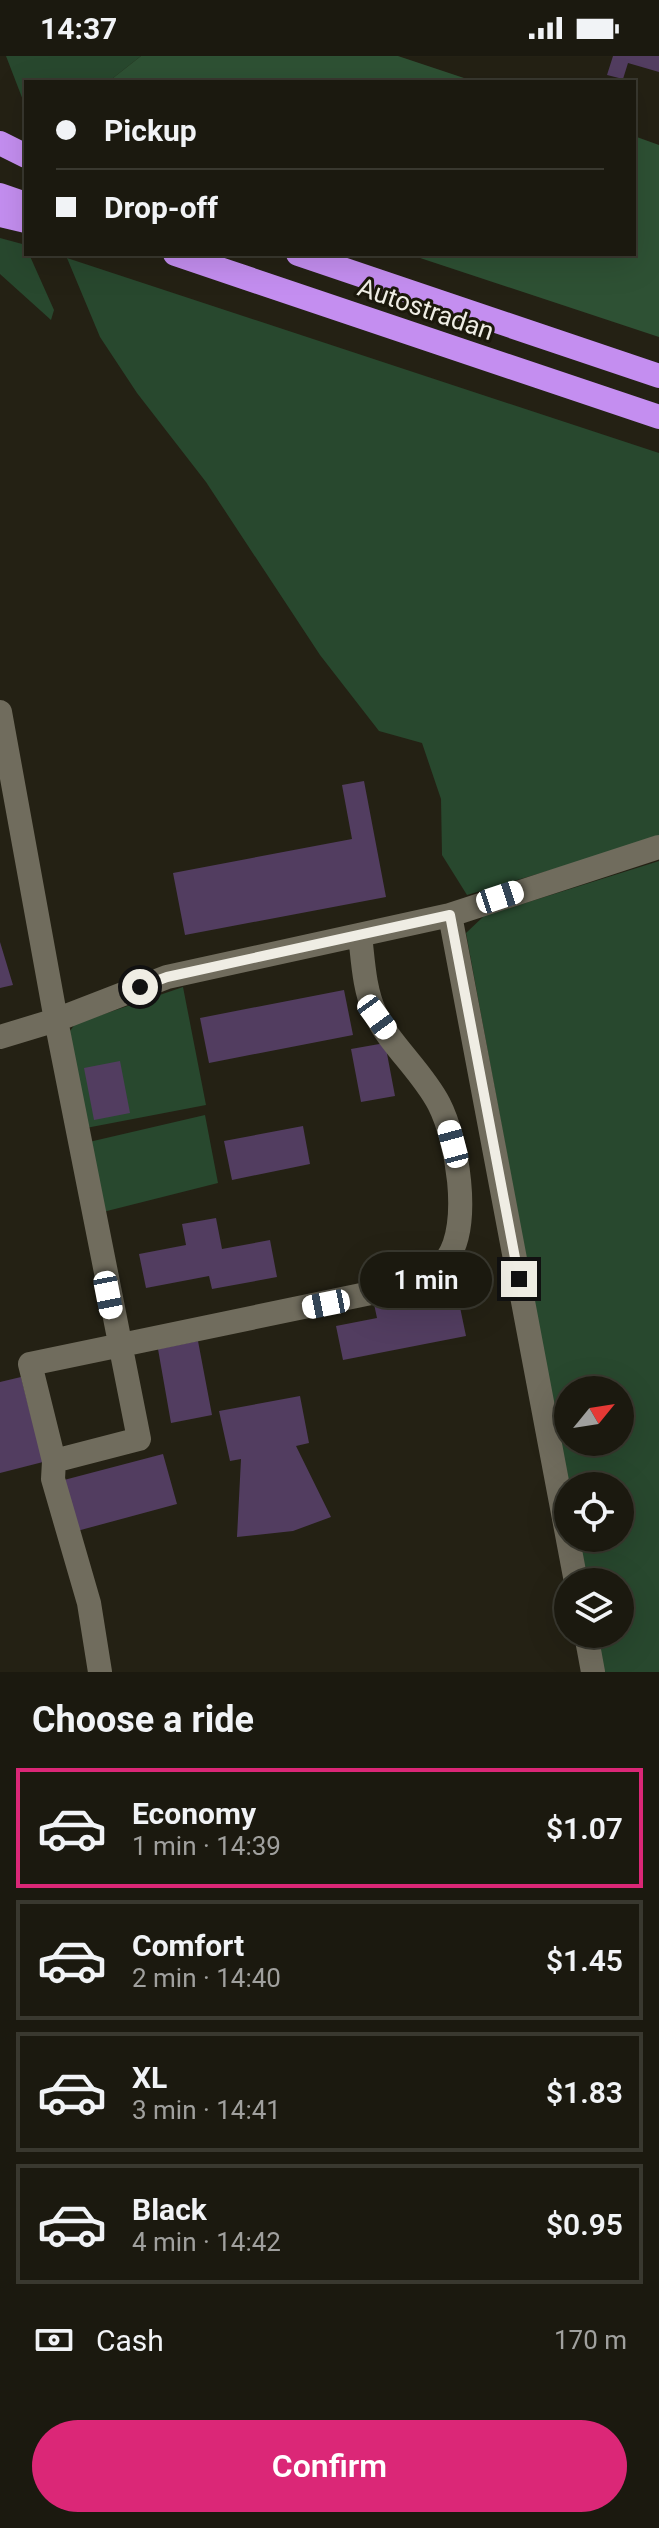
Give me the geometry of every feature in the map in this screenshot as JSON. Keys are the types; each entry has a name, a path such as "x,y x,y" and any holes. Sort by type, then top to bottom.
{"highway":[{"path":"0,143 24,155"},
{"path":"0,153 24,161"},
{"path":"0,195 24,203"},
{"path":"0,215 24,221"},
{"name":"Autostradan","path":"181,256 659,417"},
{"name":"Autostradan","path":"304,256 659,376"}],"lane":[{"path":"0,718 139,1439 54,1461"},
{"path":"0,1037 56,1020 167,977 450,915 659,847"},
{"path":"450,915 573,1568"},
{"path":"100,1672 89,1603 53,1479 54,1461 30,1364 395,1288 428,1277 448,1258 458,1232 459,1207 447,1124 426,1082 377,1017 370,1002 360,935"},
{"path":"589,1648 593,1672"}],"green space":[{"path":"6,56 141,56 111,80 24,80 24,103"},
{"path":"141,56 398,56 470,80 111,80"},
{"path":"636,137 659,145 659,337 414,256 636,256"},
{"path":"0,238 24,244 24,256 30,256 54,310 51,320 0,274"},
{"path":"67,258 659,453 659,838 467,895 442,855 441,799 422,743 379,731 320,655 206,482 137,393 100,337"},
{"path":"659,861 659,1672 603,1672 599,1648 634,1648 634,1568 583,1568 581,1552 634,1552 634,1472 565,1472 562,1456 634,1456 634,1376 554,1376 554,1410 466,933 484,916"},
{"path":"183,987 206,1105 86,1128 70,1031 75,1024"},
{"path":"205,1115 218,1183 103,1212 89,1142"}],"building":[{"path":"613,56 659,56 659,72 628,63 623,79 607,75"},
{"path":"364,781 386,897 185,935 173,873 352,839 342,785"},
{"path":"0,942 13,985 0,988"},
{"path":"344,990 353,1035 209,1063 200,1018"},
{"path":"385,1043 395,1096 361,1102 351,1049"},
{"path":"120,1061 130,1113 94,1120 84,1068"},
{"path":"303,1126 310,1164 232,1180 224,1141"},
{"path":"216,1218 222,1249 270,1240 277,1277 212,1289 209,1276 146,1288 139,1254 186,1245 182,1224"},
{"path":"456,1288 466,1336 343,1360 336,1326 377,1318 374,1304"},
{"path":"198,1341 212,1415 171,1423 158,1349"},
{"path":"21,1377 43,1462 0,1473 0,1382"},
{"path":"300,1396 309,1443 296,1446 331,1517 293,1531 237,1537 241,1459 230,1461 219,1411"},
{"path":"163,1454 177,1504 77,1531 64,1480"}],"route":[{"path":"140,987 167,977 450,915 519,1279"}]}
